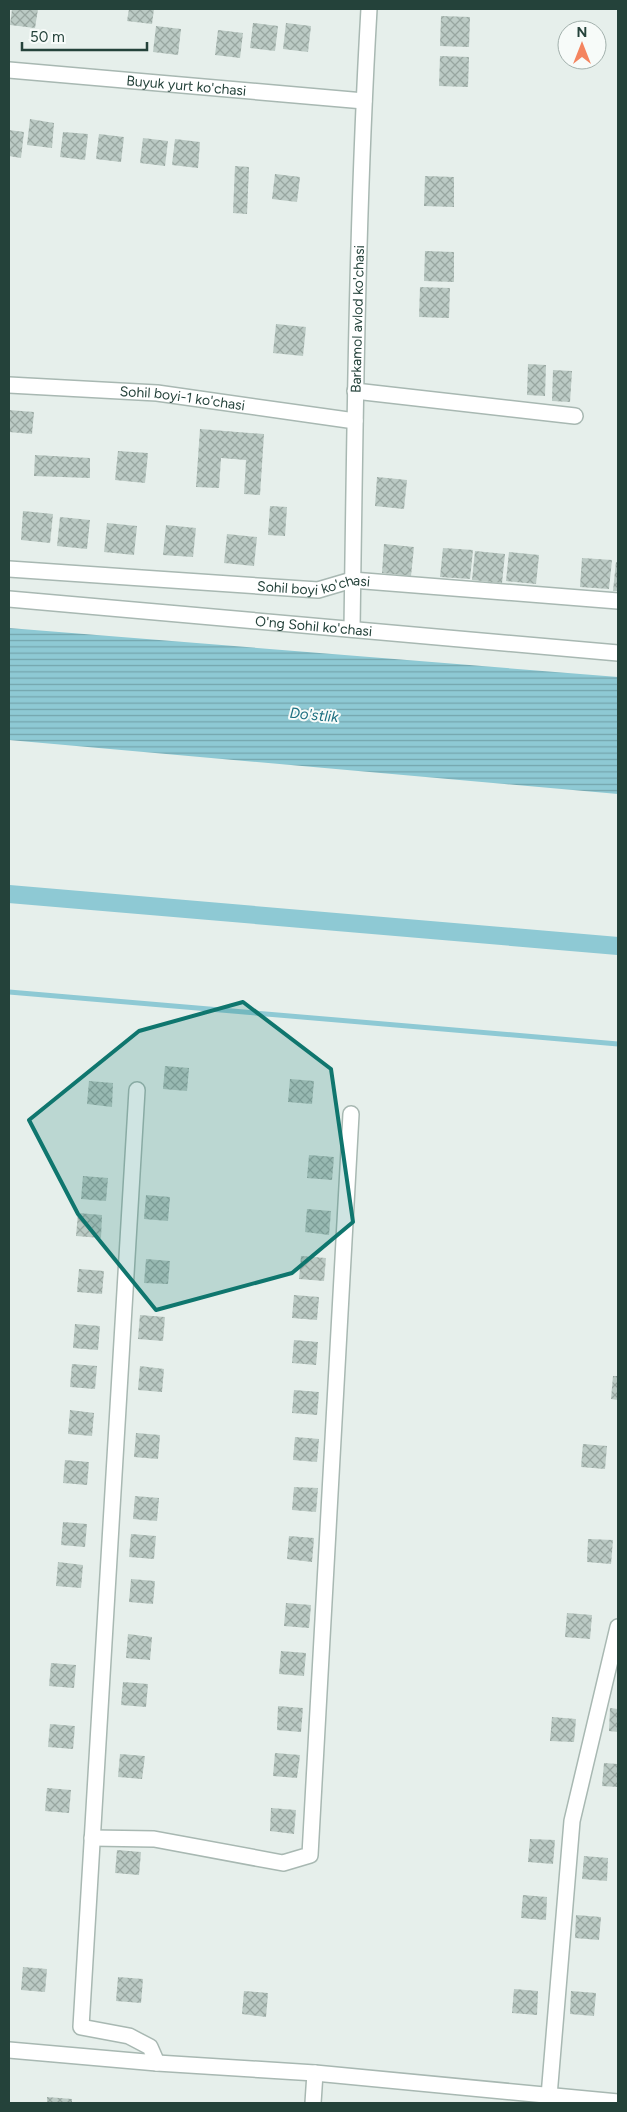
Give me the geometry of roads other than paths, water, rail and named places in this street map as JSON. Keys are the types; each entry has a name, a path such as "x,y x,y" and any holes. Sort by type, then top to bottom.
{"street":[{"name":"Barkamol avlod ko'chasi","path":"352,629 355,391 364,102 369,9"},
{"name":"Buyuk yurt ko'chasi","path":"9,70 364,102"},
{"name":"Sohil boyi-1 ko'chasi","path":"9,385 157,393 355,420"},
{"path":"355,391 575,416"},
{"name":"Sohil boyi ko'chasi","path":"9,569 318,590 352,580 618,601"},
{"name":"O'ng Sohil ko'chasi","path":"9,599 618,653"},
{"path":"137,1090 81,2027 129,2036 150,2046 157,2063"},
{"path":"92,1838 154,1838 283,1864 310,1856 351,1114"},
{"path":"549,2096 572,1820 616,1647 618,1627"},
{"path":"9,2050 157,2063 315,2073 618,2102"},
{"path":"313,2103 315,2073"}],"water":[{"name":"Do'stlik","path":"9,628 618,677 618,794 9,740"}],"waterway":[{"path":"9,894 618,946"},
{"path":"9,992 618,1044"}]}
